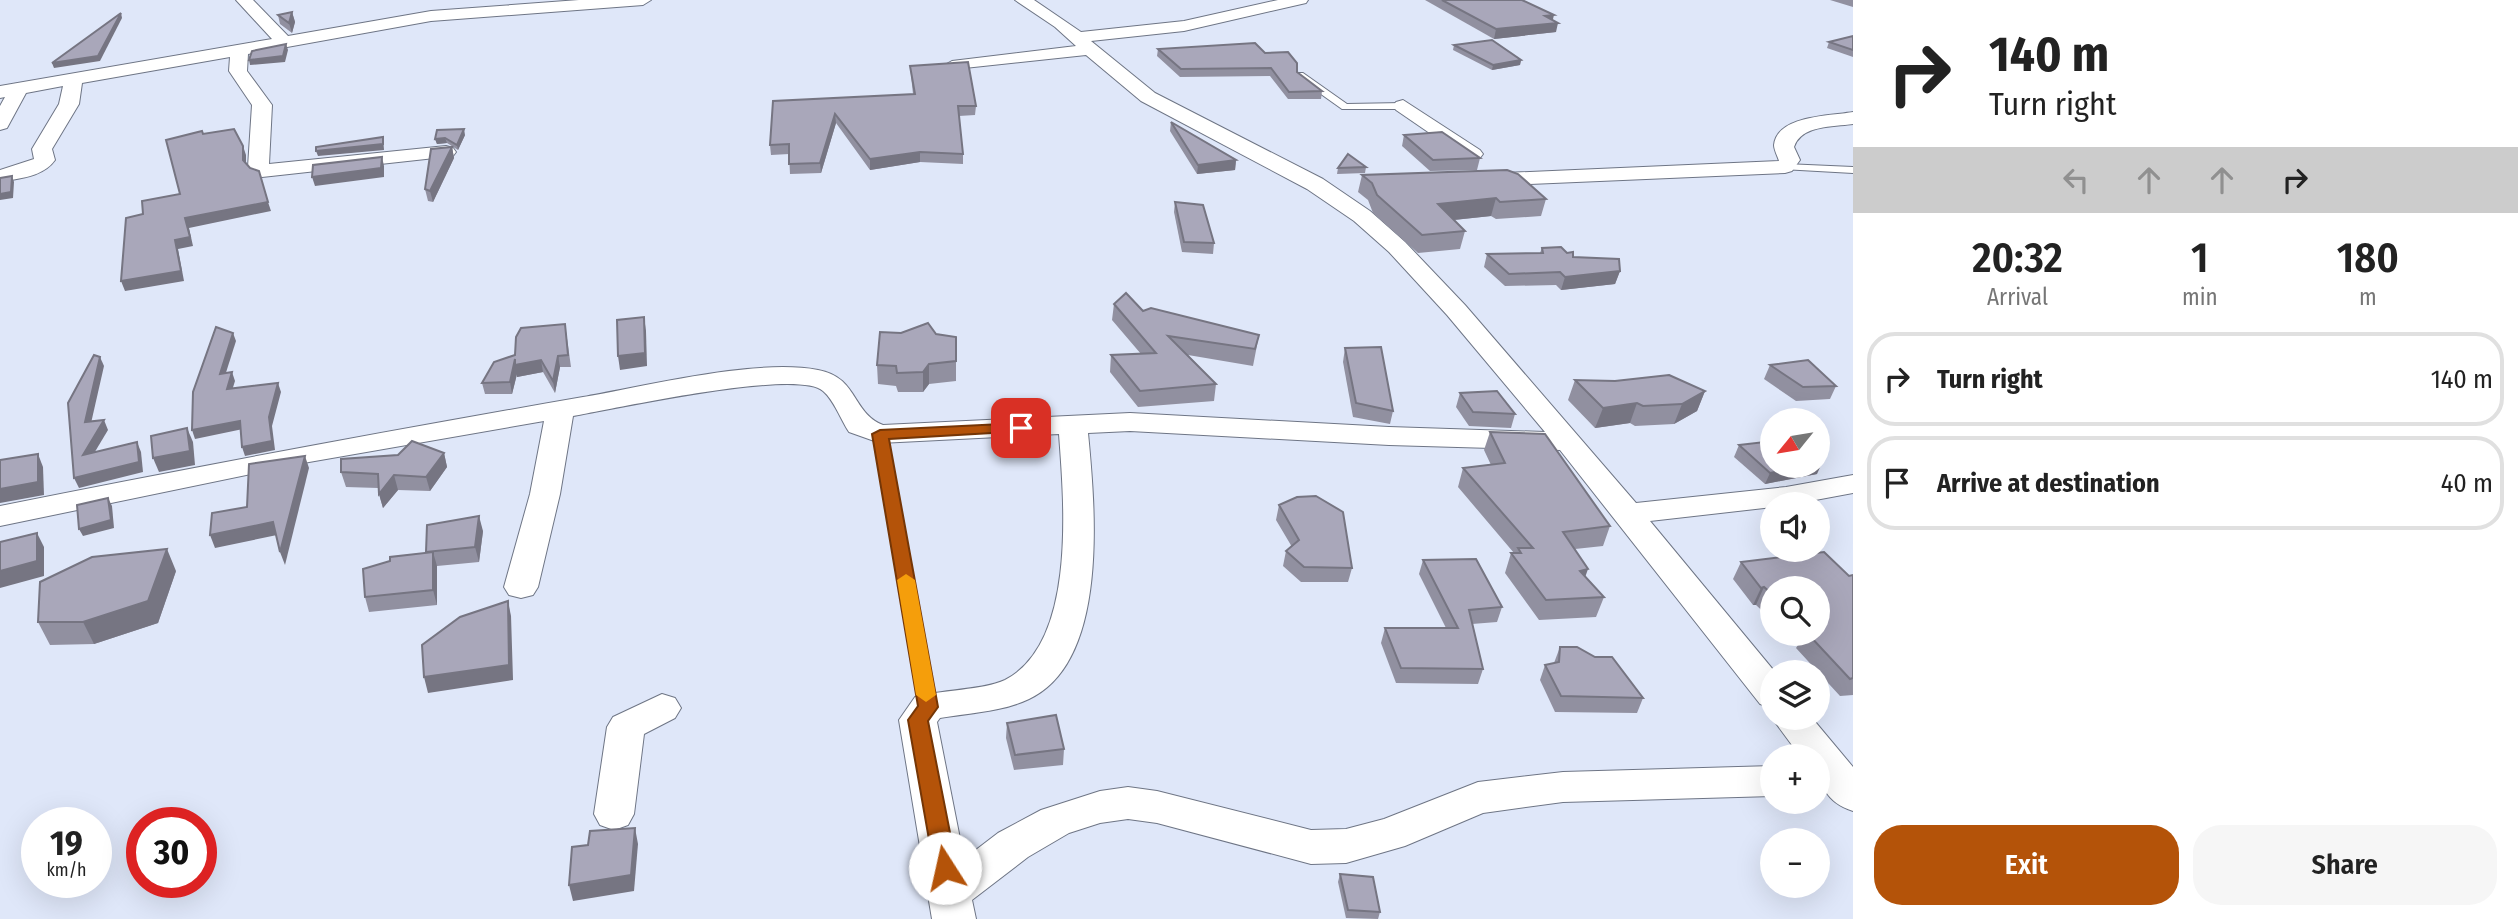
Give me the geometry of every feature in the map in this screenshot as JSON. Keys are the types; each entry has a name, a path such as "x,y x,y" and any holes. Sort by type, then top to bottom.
{"street":[{"path":"244,0 284,42"},
{"path":"0,124 9,90 431,16 643,0"},
{"path":"1023,0 1085,43 1121,77 1148,97 1315,184 1362,216 1396,247 1456,310 1569,441 1760,679"},
{"path":"952,66 1184,26 1300,0"},
{"path":"239,50 238,71 262,105 258,167 261,171 446,152"},
{"path":"0,176 38,167 45,160 42,149 69,104 74,78"},
{"path":"1403,106 1510,180"},
{"path":"1463,180 1785,167 1790,160 1784,147 1788,135 1800,127 1853,118"},
{"path":"1315,184 1357,183"},
{"path":"0,516 309,453 719,382 795,374 820,378 835,386 859,426 880,434 1130,422 1388,436 1569,441"},
{"path":"520,587 545,494 560,409"},
{"path":"952,906 918,720 928,707 1016,690 1037,677 1051,663 1063,633 1077,567 1080,503 1073,424"},
{"path":"1628,514 1786,496 1853,484"},
{"path":"614,814 626,727 662,708"},
{"path":"1799,730 1837,784"},
{"path":"952,906 1013,845 1055,821 1100,807 1128,803 1157,807 1311,847 1346,846 1391,834 1478,797 1563,787 1760,781"}],"lane":[{"path":"1300,75 1345,107 1403,106"},
{"path":"1785,167 1853,170"},
{"path":"880,434 928,707"}],"building":[{"path":"1442,0 1522,0 1554,15 1545,16 1558,23 1496,29"},
{"path":"292,12 289,23 278,15"},
{"path":"121,13 98,56 52,63"},
{"path":"1853,36 1853,50 1829,42"},
{"path":"1492,40 1521,60 1493,65 1454,45"},
{"path":"1255,43 1265,53 1288,52 1297,63 1297,72 1322,91 1289,92 1271,68 1181,69 1158,49"},
{"path":"286,44 283,56 249,60 252,51"},
{"path":"968,62 976,106 958,106 963,154 920,152 870,159 835,114 820,163 789,164 789,144 770,145 773,101 915,94 910,66"},
{"path":"1171,122 1236,160 1198,165"},
{"path":"234,129 243,146 243,160 250,168 259,171 268,202 185,218 190,237 175,240 181,271 121,281 126,218 143,214 142,201 180,194 166,140 202,131 203,134"},
{"path":"464,129 457,145 445,138 435,139 437,130"},
{"path":"1442,132 1480,158 1433,160 1404,135"},
{"path":"383,137 383,144 316,151 316,147"},
{"path":"452,147 430,191 425,189 431,149"},
{"path":"1348,154 1366,167 1338,168"},
{"path":"382,157 381,168 312,177 313,165"},
{"path":"1507,170 1518,174 1546,199 1500,202 1496,198 1438,204 1465,231 1422,235 1377,195 1372,183 1362,175"},
{"path":"12,176 11,192 0,194 0,178"},
{"path":"1175,202 1203,205 1214,243 1184,242"},
{"path":"1561,247 1567,253 1573,252 1573,257 1619,259 1620,271 1565,277 1560,272 1509,274 1487,254 1543,253 1542,248"},
{"path":"1126,293 1143,311 1151,308 1259,335 1255,349 1168,336 1216,384 1140,391 1111,355 1156,353 1114,304"},
{"path":"644,317 645,353 618,356 617,320"},
{"path":"928,323 936,334 956,337 956,361 929,364 923,372 897,373 896,366 877,365 880,332 901,333"},
{"path":"565,324 568,355 558,356 553,381 541,360 515,365 515,359 510,382 482,383 494,362 515,355 516,337 521,328"},
{"path":"216,327 233,333 220,374 232,372 227,389 278,383 269,417 272,441 242,447 240,421 192,430 193,392"},
{"path":"1381,347 1393,411 1356,403 1345,348"},
{"path":"94,355 100,357 85,422 104,420 83,455 137,442 139,462 74,478 68,403"},
{"path":"1808,360 1836,386 1803,387 1770,365"},
{"path":"1669,375 1705,391 1682,404 1643,406 1637,403 1603,408 1575,380 1615,381"},
{"path":"1497,391 1515,414 1473,412 1460,393"},
{"path":"187,428 190,451 153,458 151,436"},
{"path":"1490,432 1545,434 1610,526 1563,532 1588,569 1580,571 1604,597 1546,600 1511,553 1521,553 1518,548 1533,548 1463,468 1505,463"},
{"path":"412,441 444,453 426,477 394,475 379,494 378,474 341,472 341,459 398,455"},
{"path":"1760,443 1760,464 1739,445"},
{"path":"38,454 38,482 0,489 0,460"},
{"path":"305,456 280,552 273,522 210,535 212,513 247,507 249,464"},
{"path":"1316,496 1343,512 1352,568 1304,567 1286,551 1299,540 1279,505 1297,497"},
{"path":"108,498 111,520 79,529 77,505"},
{"path":"479,516 475,547 426,552 427,525"},
{"path":"37,533 37,561 0,571 0,542"},
{"path":"167,549 148,601 83,622 38,622 40,582 92,557"},
{"path":"433,552 433,590 365,597 363,569 390,561 390,557"},
{"path":"1830,558 1849,576 1853,575 1853,678 1850,679 1819,646 1830,646 1830,576 1760,576 1760,587 1741,562 1760,560 1760,562 1830,562"},
{"path":"1476,559 1502,607 1469,610 1483,669 1401,668 1385,628 1458,628 1423,560"},
{"path":"508,601 509,665 424,677 422,645 460,617"},
{"path":"1560,647 1577,647 1595,657 1612,657 1643,698 1561,696 1545,665 1559,662"},
{"path":"1056,715 1064,749 1015,755 1007,723"},
{"path":"635,828 631,875 569,885 572,847 588,845 590,831"},
{"path":"1340,874 1373,877 1380,912 1348,910"}],"slow traffic":[{"path":"906,580 926,695"}],"route":[{"path":"945,868 918,720 928,707 880,434 1021,428"}]}
